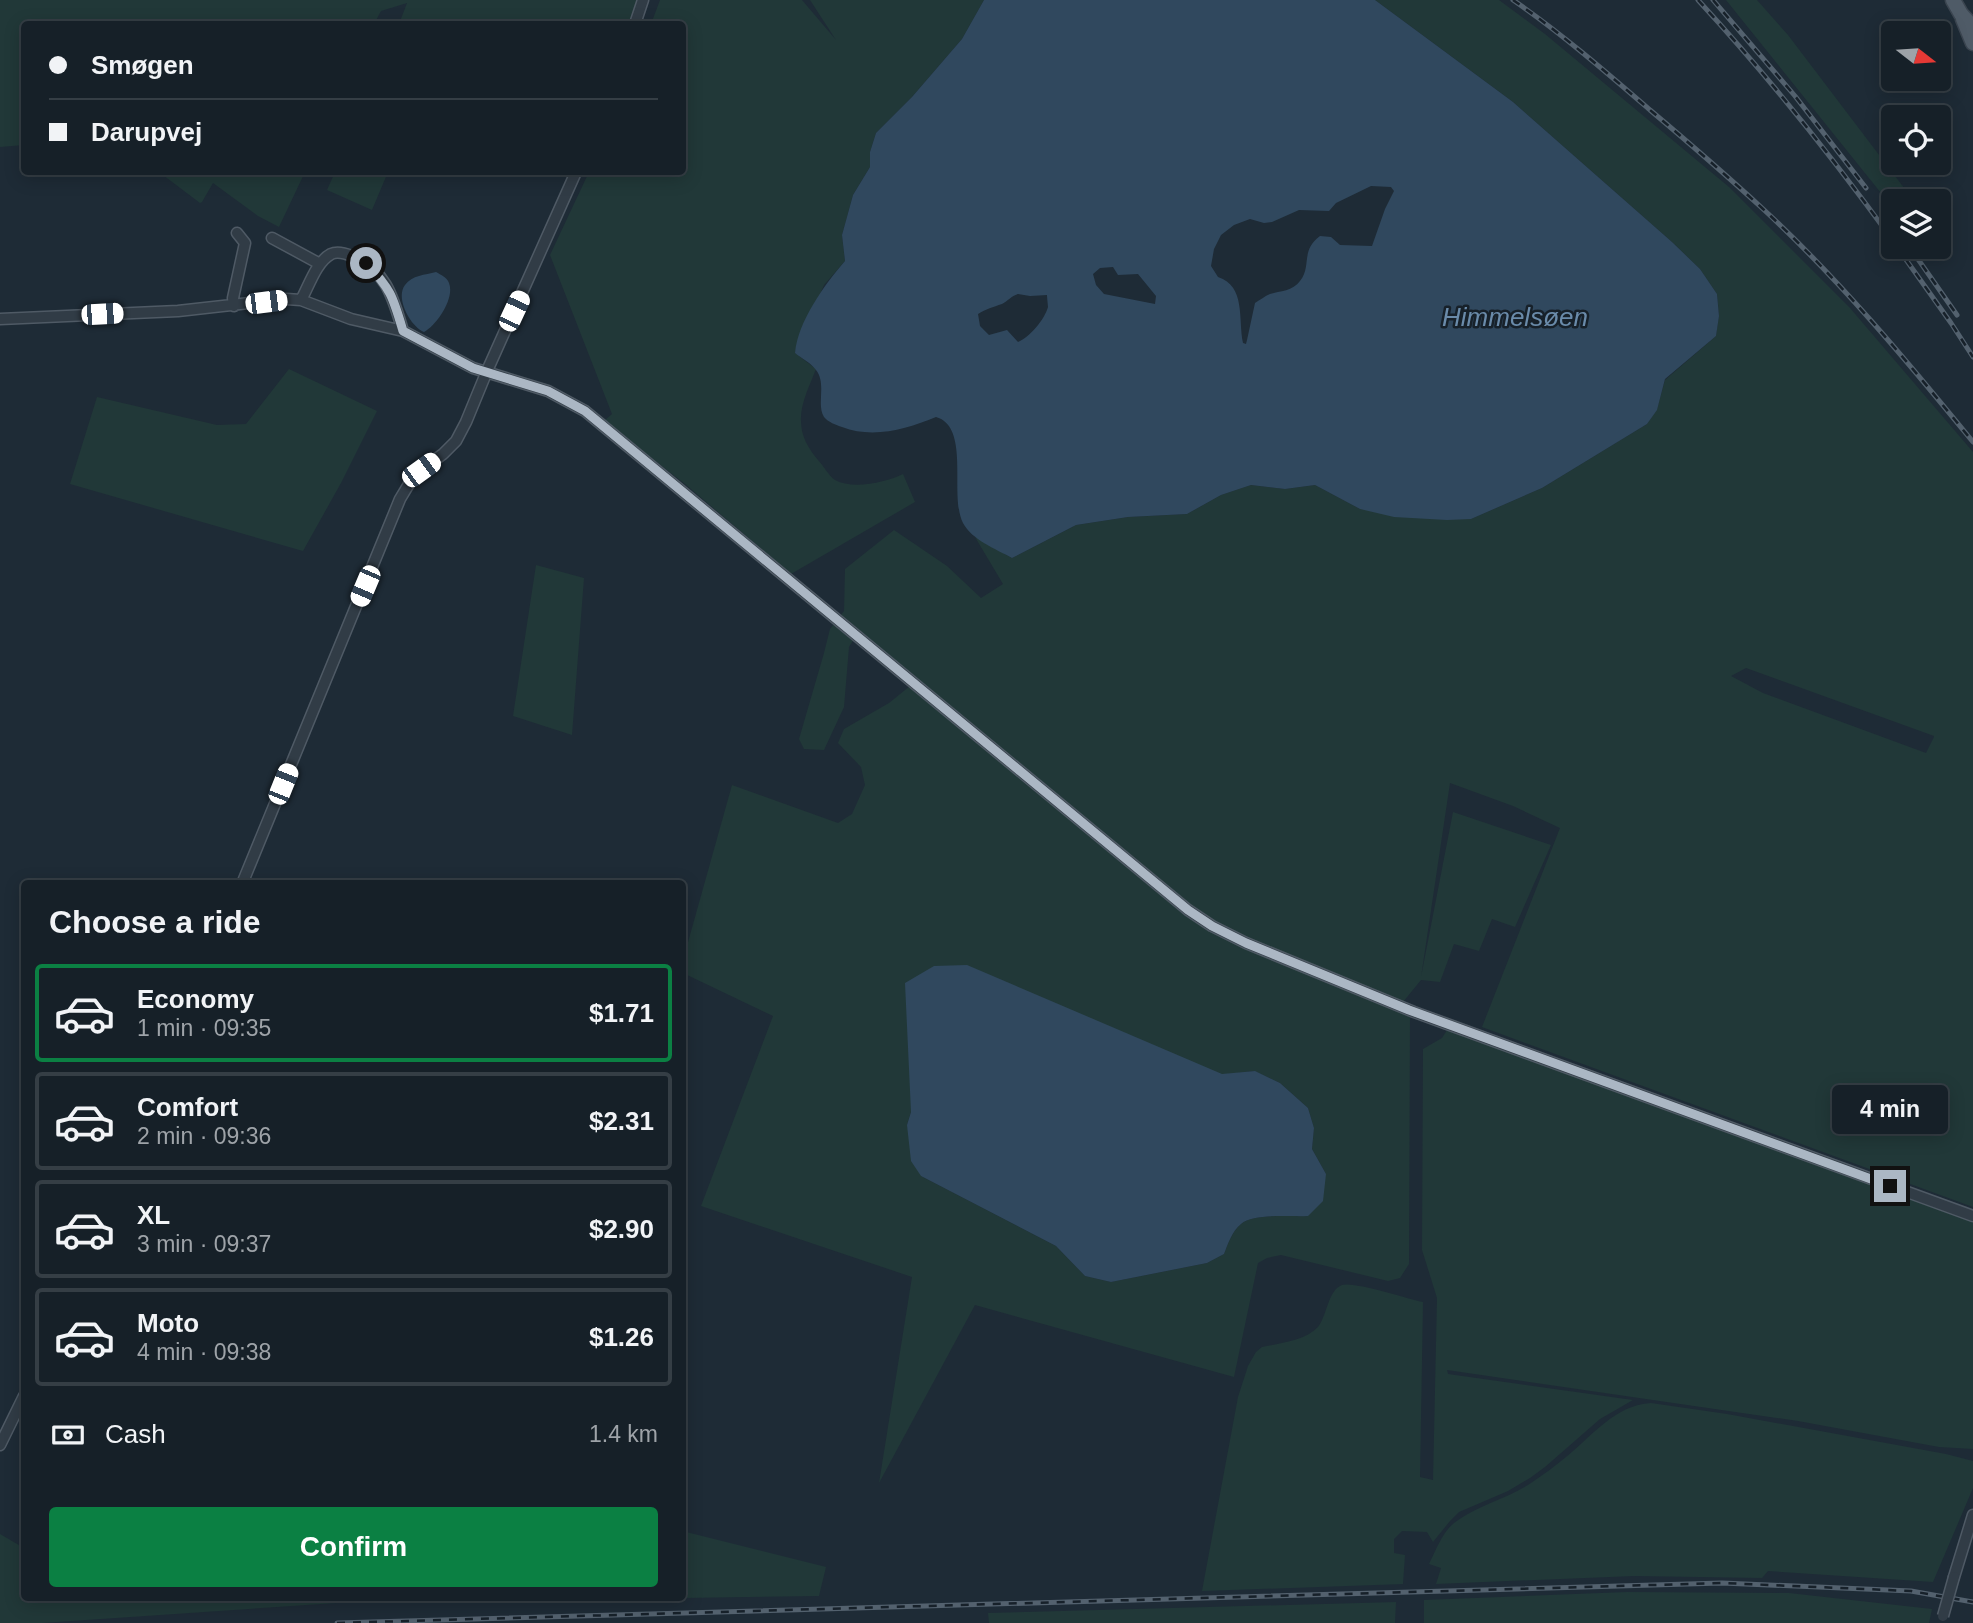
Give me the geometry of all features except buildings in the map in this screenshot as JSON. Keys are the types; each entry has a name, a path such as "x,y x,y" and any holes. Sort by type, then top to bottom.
{"main road":[{"path":"1953,0 1973,43"},
{"path":"1961,14 1973,27"}],"street":[{"path":"636,21 643,0"},
{"path":"244,880 400,499 421,470 443,454 456,440 466,422 486,371 575,175"},
{"path":"234,306 233,298 245,243 237,233"},
{"path":"272,238 320,264"},
{"path":"302,300 320,264 331,254 349,254 366,263 384,281 391,293 403,331"},
{"path":"0,319 177,311 286,299 302,300 351,319 403,331 473,368 548,391 585,411 1178,902 1212,926 1246,943 1414,1012 1973,1216"},
{"path":"0,1445 21,1402"},
{"path":"1942,1620 1973,1515"}],"green space":[{"path":"0,0 638,0 631,21 400,21 407,3 381,11 376,21 21,21 21,145 0,147"},
{"path":"660,0 802,0 836,40 810,0 984,0 962,39 912,97 876,133 870,152 870,167 853,195 842,235 845,261 824,285 795,353 816,369 804,401 801,426 808,446 828,473 842,483 860,485 903,474 915,502 791,574 685,484 604,421 612,414 550,255 588,175 686,175 686,21 652,21"},
{"path":"1375,0 1499,0 1545,34 1729,187 1850,308 1973,452 1973,1207 1482,1027 1560,828 1513,806 1450,783 1421,977 1453,812 1551,845 1515,927 1492,919 1479,951 1454,944 1440,982 1421,980 1403,1002 1217,925 1193,909 859,631 849,647 844,707 824,750 804,749 799,739 830,629 844,611 845,569 894,530 947,566 981,598 1003,584 975,537 1012,558 1076,525 1128,517 1187,514 1221,495 1251,485 1285,489 1315,485 1360,509 1471,519 1542,488 1647,424 1657,409 1665,380 1716,336 1719,315 1717,294 1700,269 1672,242 1513,102","holes":["1746,668 1934,736 1926,753 1763,693 1731,676"]},
{"path":"1726,0 1757,0 1788,35 1881,158 1881,175 1894,175 1905,189 1881,189 1881,193"},
{"path":"163,175 304,175 279,227 258,216 213,183 200,203"},
{"path":"334,175 387,175 372,210 327,190"},
{"path":"289,369 377,411 303,551 70,484 97,397 217,425 246,424"},
{"path":"536,565 584,578 572,735 513,716"},
{"path":"910,686 1183,914 1205,928 1410,1014 1409,1264 1400,1278 1388,1281 1281,1255 1258,1263 1234,1377 975,1305 879,1483 912,1277 701,1206 773,1016 686,974 686,949 732,785 838,823 852,814 865,785 861,767 838,743 844,729 889,703","holes":["1254,1071 1280,1083 1308,1108 1314,1128 1312,1149 1326,1174 1308,1216 1254,1218 1235,1230 1224,1254 1207,1263 1111,1282 1085,1276 1056,1246 921,1176 907,1125 911,1112"]},
{"path":"1447,1030 1973,1222 1973,1449 1939,1447 1798,1421 1447,1370 1448,1374 1633,1400 1600,1419 1530,1478 1508,1491 1459,1512 1433,1542 1427,1532 1402,1531 1394,1539 1394,1553 1405,1555 1403,1584 1202,1591 1238,1397 1248,1366 1262,1347 1292,1341 1313,1332 1321,1322 1334,1292 1342,1285 1369,1288 1423,1302 1420,1477 1433,1480 1437,1298 1422,1250 1423,1049 1442,1038"},
{"path":"1651,1403 1727,1414 1973,1461 1973,1488 1933,1582 1768,1571 1762,1578 1634,1576 1436,1584 1441,1568 1429,1564 1443,1537 1454,1523 1472,1511 1531,1483 1615,1415 1638,1405"},
{"path":"686,1532 826,1567 819,1596 686,1598"},
{"path":"0,1534 21,1546 21,1601 366,1601 42,1623 0,1623"},
{"path":"1627,1592 1789,1593 1932,1609 1929,1623 1424,1623 1424,1600"},
{"path":"1396,1602 1395,1623 989,1623 988,1613"}],"water":[{"name":"Himmelsøen","path":"984,0 1375,0 1513,102 1700,269 1717,294 1719,316 1716,336 1665,379 1657,410 1647,424 1542,488 1471,519 1394,517 1360,509 1315,485 1285,489 1251,485 1221,495 1187,514 1128,517 1076,525 1012,558 978,539 963,523 959,511 956,448 947,423 936,417 902,429 878,432 854,431 835,424 826,419 822,412 821,381 816,370 795,353 807,316 821,292 845,261 842,235 853,195 870,167 870,152 876,133 912,97 962,39","holes":["1371,186 1391,187 1394,191 1372,246 1340,245 1331,237 1320,236 1310,247 1305,270 1297,284 1255,303 1246,344 1243,343 1237,296 1227,281 1218,277 1211,266 1214,249 1221,235 1234,225 1250,219 1264,223 1299,210 1329,211 1336,203","1113,267 1118,275 1138,274 1156,296 1155,304 1104,294 1096,285 1093,274 1100,268","1016,295 1047,295 1048,307 1040,322 1027,337 1018,342 1007,330 989,335 980,326 978,314"]},
{"path":"436,272 448,281 449,296 439,317 424,332 405,311 402,291 411,279"},
{"path":"967,965 1222,1074 1255,1071 1280,1083 1308,1108 1314,1128 1312,1149 1326,1174 1323,1201 1308,1216 1254,1218 1241,1224 1235,1230 1224,1254 1207,1263 1111,1282 1085,1276 1056,1246 921,1176 911,1161 907,1125 911,1112 905,983 934,966"}],"railway":[{"path":"1513,0 1617,81 1762,208 1872,321 1973,442"},
{"path":"1698,0 1799,118 1881,225"},
{"path":"1713,0 1795,96 1866,188"},
{"path":"1906,259 1973,357"},
{"path":"1918,259 1957,315"},
{"path":"337,1623 1722,1583 1911,1591 1973,1602"}],"route":[{"path":"366,263 384,281 391,293 403,331 473,368 548,391 585,411 1188,910 1212,926 1246,943 1414,1012 1890,1186"}]}
